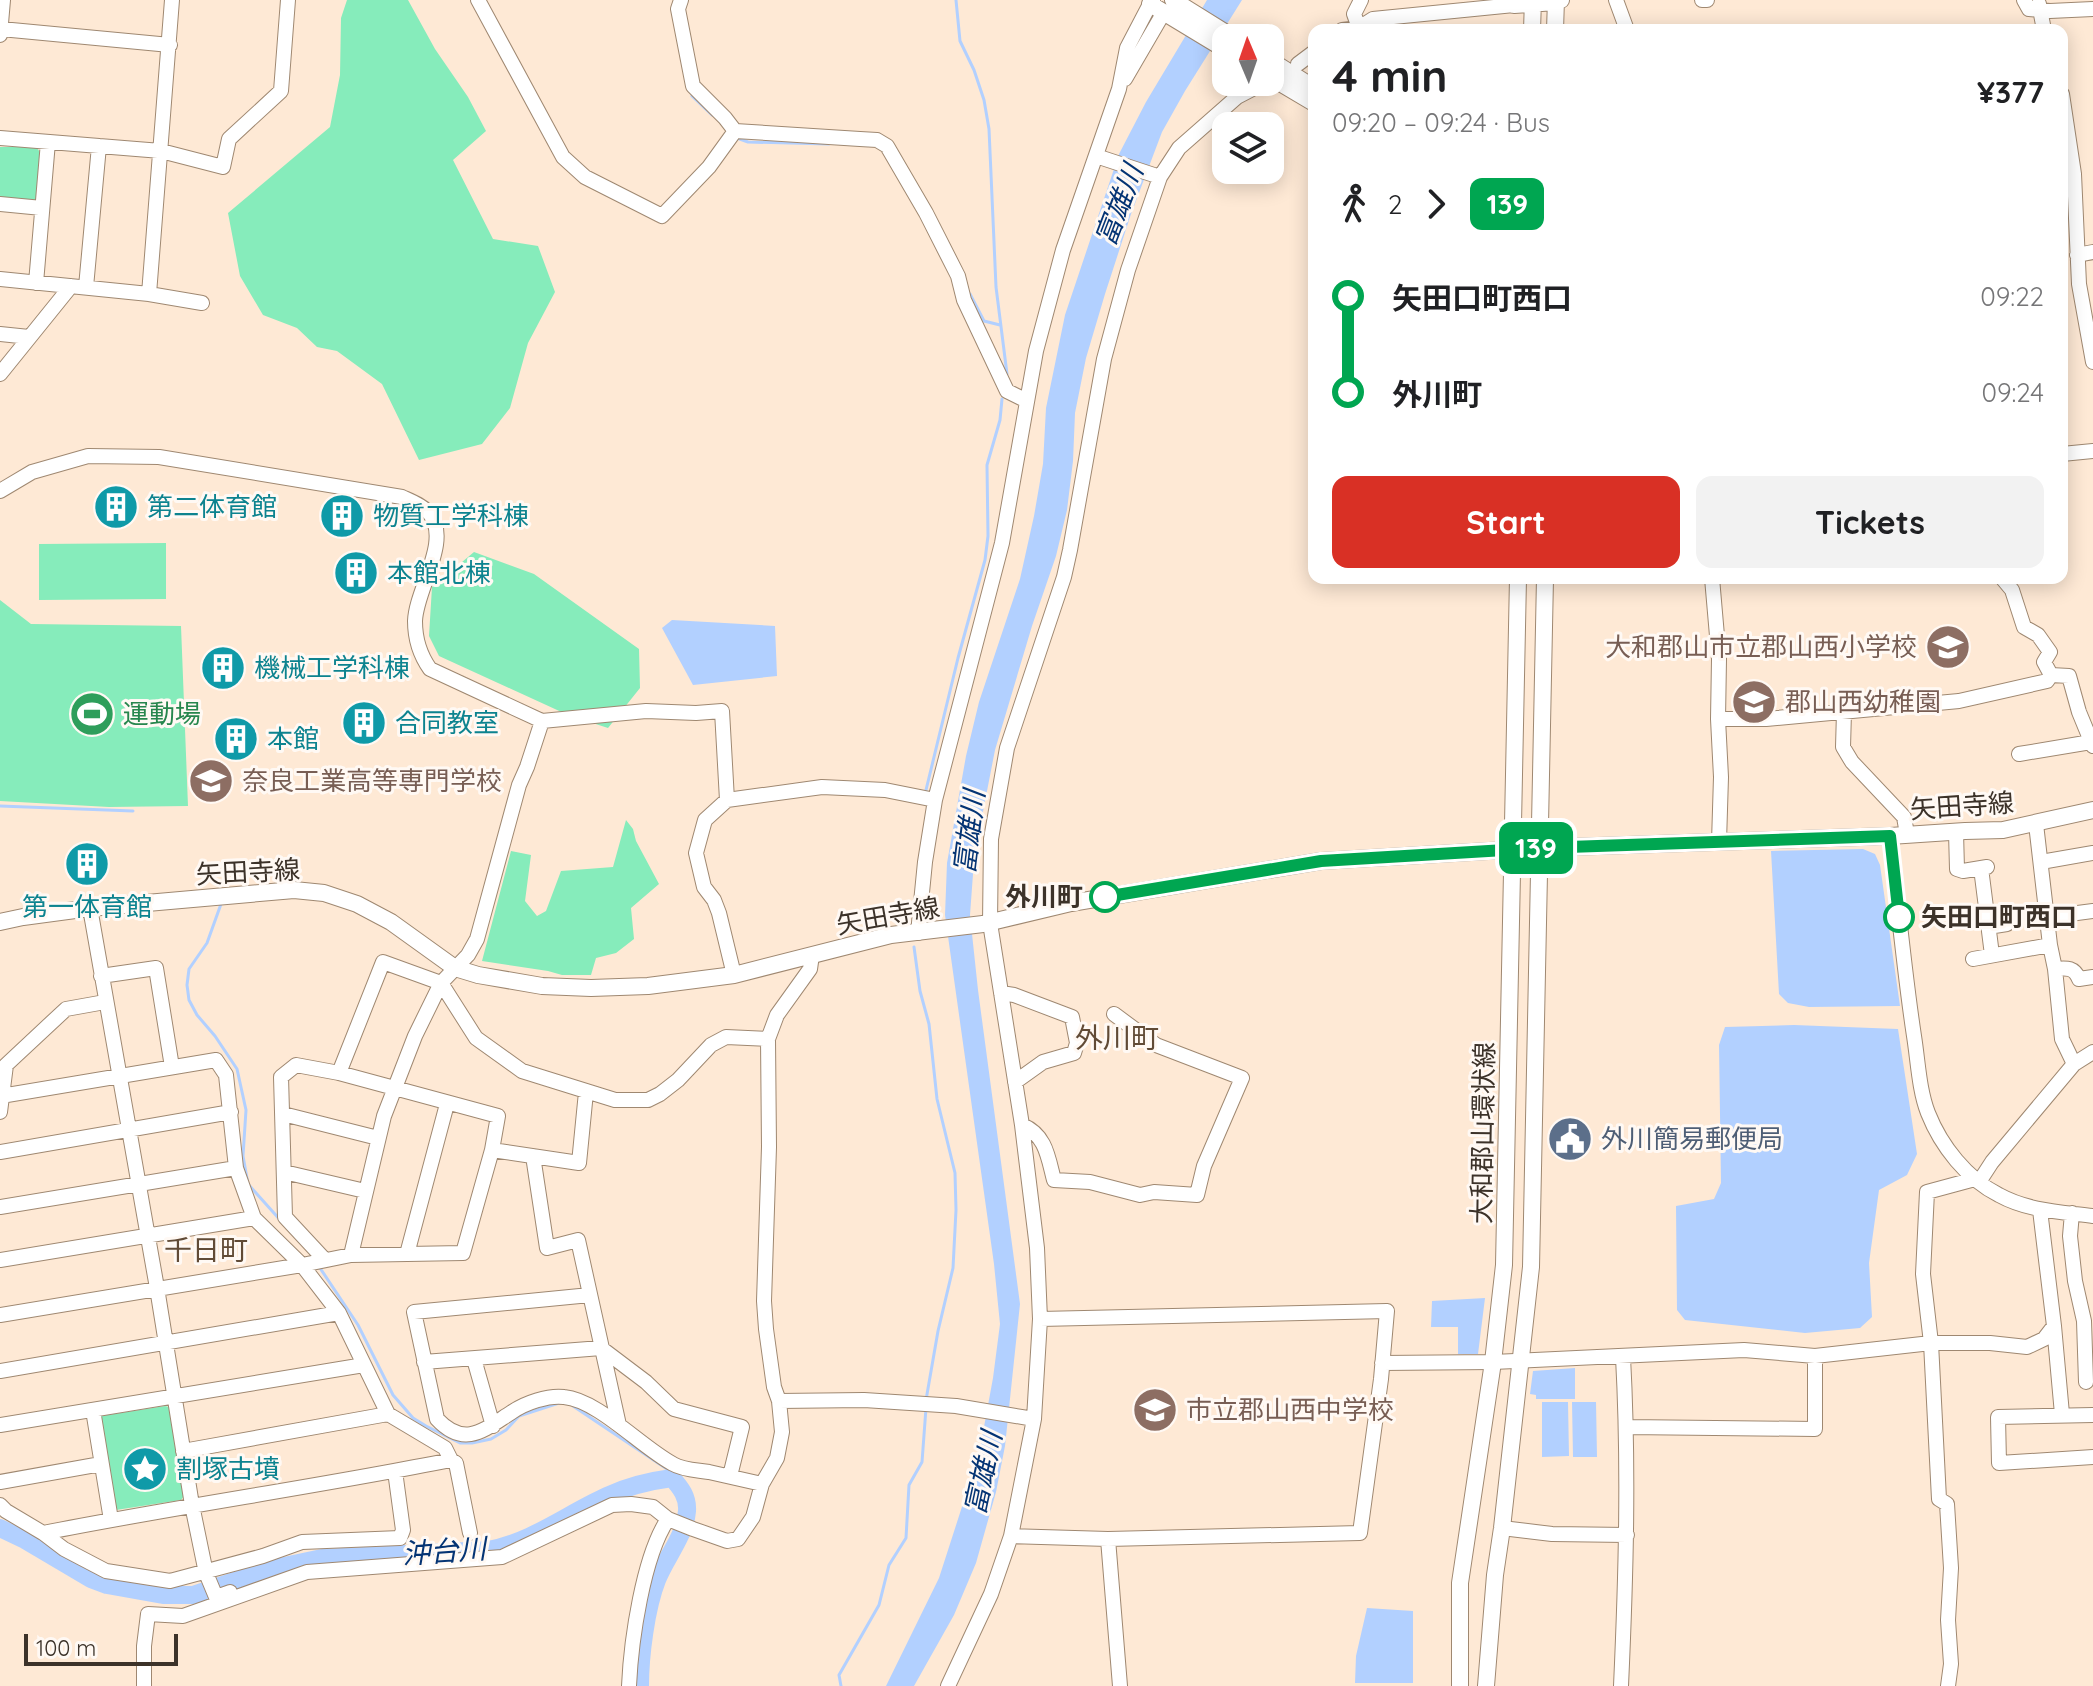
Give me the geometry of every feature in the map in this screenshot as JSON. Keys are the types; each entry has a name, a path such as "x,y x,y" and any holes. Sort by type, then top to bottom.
{"main road":[{"path":"1514,2 1557,1 1555,24"},
{"path":"1532,24 1533,2"},
{"path":"1162,3 1212,28"},
{"path":"1184,16 1212,39"},
{"path":"1284,69 1308,84"},
{"path":"1284,90 1308,100"},
{"name":"大和郡山環状線","path":"1460,1686 1460,1583 1504,1265 1518,584"},
{"name":"大和郡山環状線","path":"1486,1686 1495,1575 1531,1267 1545,584"},
{"name":"矢田寺線","path":"0,922 90,908 294,890 324,893 357,904 391,922 455,968 478,975 542,986 648,986 734,975 891,935 987,924 1071,903 1321,861 1513,849 2003,830 2093,810"}],"street":[{"path":"0,38 3,0"},
{"path":"149,294 172,0"},
{"path":"0,138 161,151 223,167 229,139 281,91 288,0"},
{"path":"478,0 563,157 585,177 628,199 662,216 709,167 735,131"},
{"path":"681,0 678,9 693,86 735,131 877,140 887,146 958,276 964,300 1007,391 1027,401"},
{"path":"1358,24 1354,14 1361,0"},
{"path":"1616,0 1625,24"},
{"path":"2024,0 2029,9 2039,5 2050,11 2093,9"},
{"path":"1365,24 1373,19 1514,2"},
{"path":"925,932 925,862 935,800 1002,543 1036,351 1063,250 1103,158 1127,48 1162,3"},
{"path":"1,29 170,45"},
{"path":"1298,64 1308,56"},
{"path":"948,1686 991,1594 1011,1536 1040,1319 1037,1248 1022,1125 987,924 991,839 1007,748 1064,577 1104,359 1128,270 1160,177 1179,148 1239,96"},
{"path":"2068,134 2074,174 2072,254 2086,284 2093,362"},
{"path":"36,283 48,142"},
{"path":"86,287 99,146"},
{"path":"1103,158 1160,177"},
{"path":"0,204 42,208"},
{"path":"2072,254 2093,252"},
{"path":"0,279 149,294 202,303"},
{"path":"0,374 71,286"},
{"path":"0,334 29,337"},
{"path":"2068,453 2093,451"},
{"path":"0,491 32,472 88,456 159,457 402,497 422,507 436,526 437,544 419,596 415,622 420,654 430,669 542,721 646,711 722,711 727,800"},
{"path":"1713,584 1719,659 1719,842"},
{"path":"2007,584 2012,590 2024,627 2038,635 2050,652 2044,662 2051,675"},
{"path":"1718,719 1766,719 1959,701 2047,681 2051,675"},
{"path":"2019,754 2092,744 2069,676 2051,675"},
{"path":"1844,712 1843,747 1852,762 1904,817 1899,835 1908,997 1927,1111 1936,1130 1950,1152 1977,1180 1997,1195 2040,1210 2093,1216"},
{"path":"351,1255 384,1116 415,1036 441,983 468,955 477,939 519,785 542,721"},
{"path":"734,975 719,913 704,887 696,853 705,820 727,800 822,787 885,790 935,800"},
{"path":"2036,824 2062,1039 2074,1064"},
{"path":"1956,832 1957,869 1984,868 1992,955"},
{"path":"2041,862 2093,853"},
{"path":"90,908 192,1505 208,1576 216,1597 259,1582 307,1572 502,1557 612,1505 653,1507 673,1521 693,1529 727,1541 738,1539 753,1517 762,1484 777,1458 782,1432 764,1301 769,1161 768,1039 777,1015 810,969 812,955"},
{"path":"2047,917 2093,911"},
{"path":"1988,927 2007,924"},
{"path":"1973,959 2050,945"},
{"path":"339,1073 383,962 441,983 476,1038 522,1071 615,1100 648,1100 660,1094 711,1045 726,1037 768,1039"},
{"path":"101,976 156,968 172,1067"},
{"path":"2055,969 2069,968 2076,971 2079,979 2093,977"},
{"path":"1001,993 1072,1017 1077,1043 1074,1053 1043,1062 1015,1082"},
{"path":"0,1112 6,1065 66,1009 105,1002"},
{"path":"1022,1125 1031,1129 1044,1144 1054,1180 1090,1182 1140,1195 1154,1192 1197,1195 1204,1166 1242,1078 1156,1045 1114,1014"},
{"path":"1948,1686 1951,1664 1948,1620 1951,1568 1947,1504 1939,1499 1931,1343 1923,1274 1927,1192 1977,1180 2074,1064 2093,1052"},
{"path":"1,1096 216,1060 226,1075 236,1168 254,1218 302,1265 339,1313 388,1414 448,1454 456,1463 470,1533"},
{"path":"0,1315 302,1265 351,1255 463,1253 492,1150 498,1116 339,1073 296,1065 281,1077 285,1217 325,1260"},
{"path":"492,1150 579,1163 586,1092"},
{"path":"407,1254 447,1104"},
{"path":"0,1152 231,1112"},
{"path":"283,1114 378,1138"},
{"path":"533,1156 547,1248 578,1240 619,1425"},
{"path":"0,1207 236,1168"},
{"path":"284,1172 365,1191"},
{"path":"2040,1210 2062,1414"},
{"path":"2072,1213 2070,1236 2084,1321 2086,1382"},
{"path":"0,1260 254,1218"},
{"path":"590,1295 414,1312 437,1419 454,1432 476,1434 525,1405 560,1396 577,1399 676,1466 762,1484"},
{"path":"1011,1536 1108,1539 1360,1533 1387,1311 1040,1319"},
{"path":"0,1371 339,1313"},
{"path":"1382,1363 1493,1362 1744,1350 1815,1356 1931,1343 1990,1343 2027,1347 2039,1342 2054,1326"},
{"path":"2039,1342 2048,1347 2056,1359"},
{"path":"424,1362 601,1348 646,1382 674,1409 742,1427 730,1476"},
{"path":"1627,1427 1815,1429 1815,1356"},
{"path":"1621,1686 1627,1535 1627,1427 1623,1357"},
{"path":"474,1359 493,1426"},
{"path":"0,1425 364,1365"},
{"path":"779,1401 864,1400 968,1409 1028,1418"},
{"path":"93,1410 111,1520"},
{"path":"183,1451 388,1414"},
{"path":"2093,1415 1998,1417 1999,1463 2093,1457"},
{"path":"448,1454 454,1432"},
{"path":"43,1533 395,1471 448,1454"},
{"path":"0,1482 101,1464"},
{"path":"0,1505 64,1549 106,1571 170,1581 208,1576 302,1542 400,1538 403,1530 395,1471"},
{"path":"629,1686 641,1593 659,1532 673,1521"},
{"path":"1502,1528 1552,1534 1627,1535"},
{"path":"1108,1539 1120,1686"},
{"path":"144,1686 148,1614 183,1616 307,1572"}],"green space":[{"path":"347,0 408,0 486,131 453,160 493,239 538,246 555,292 528,343 510,408 482,444 419,460 382,384 337,351 317,347 297,328 263,315 240,276 228,213 330,127 340,75 341,18"},
{"path":"0,147 36,147 40,152 38,199 30,202 0,198"},
{"path":"166,543 166,599 39,600 39,544"},
{"path":"474,552 534,574 639,649 640,688 608,728 568,715 439,656 429,636 432,587"},
{"name":"運動場","path":"0,600 31,624 181,626 188,806 109,807 0,801"},
{"path":"626,820 659,884 631,908 634,939 616,953 596,958 591,975 562,975 482,961 511,851 531,855 525,901 537,916 546,911 561,871 613,867"},
{"path":"169,1407 184,1496 181,1500 116,1510 99,1420 101,1416"}],"water":[{"name":"富雄川","path":"1207,0 1242,0 1227,24 1212,24 1212,48 1162,132 1131,214 1086,358 1075,413 1067,510 1056,556 995,750 979,832 970,915 1020,1304 1005,1446 976,1563 954,1615 914,1686 886,1686 939,1578 979,1454 1000,1324 945,915 947,863 979,702 1020,579 1034,516 1043,464 1046,408 1065,315 1119,154"},
{"path":"672,620 775,626 777,676 693,685 662,628"},
{"path":"1863,849 1875,854 1880,865 1900,1006 1809,1007 1788,1003 1779,994 1771,851"},
{"path":"1794,1025 1898,1029 1917,1154 1907,1175 1879,1190 1869,1263 1872,1317 1860,1328 1805,1333 1685,1320 1677,1310 1676,1206 1714,1199 1721,1183 1719,1045 1725,1027"},
{"path":"1485,1298 1478,1354 1458,1354 1458,1327 1431,1327 1432,1301"},
{"path":"1575,1368 1575,1399 1536,1399 1536,1395 1530,1394 1533,1371"},
{"path":"1542,1402 1568,1402 1569,1456 1542,1457"},
{"path":"1572,1402 1596,1402 1597,1457 1573,1457"},
{"path":"1367,1608 1413,1611 1413,1683 1355,1683 1356,1656"}],"waterway":[{"path":"956,0 960,41 984,100 989,129 996,287 1007,374"},
{"path":"692,96 712,115"},
{"path":"737,138 748,142 829,144"},
{"path":"970,294 984,321 1000,325"},
{"path":"926,790 985,560 988,536 987,465 1000,420 1002,399"},
{"path":"0,806 133,811"},
{"path":"221,904 207,943 189,969 189,1000 237,1069 246,1110 243,1156 248,1184 282,1222"},
{"path":"914,947 920,991 929,1024 937,1099 955,1173 956,1210 953,1268 926,1400"},
{"path":"320,1268 358,1325 393,1395 413,1418 426,1426 460,1443 472,1443 491,1439 506,1430 519,1416 559,1403"},
{"path":"573,1406 670,1471 672,1478"},
{"path":"841,1686 839,1675 879,1605 889,1565 906,1538 909,1485 922,1462 926,1408"},
{"name":"沖台川","path":"0,1528 107,1585 163,1595 193,1595 270,1569 322,1558 488,1550 520,1541 615,1492 672,1478 686,1501 686,1520 653,1591 644,1632 640,1686"}],"bus line":[{"name":"139","path":"1105,897 1321,861 1539,848 1890,836 1899,917"}],"place":[{"name":"第二体育館","path":"116,507"},
{"name":"物質工学科棟","path":"342,516"},
{"name":"本館北棟","path":"356,573"},
{"name":"大和郡山市立郡山西小学校","path":"1948,647"},
{"name":"機械工学科棟","path":"223,668"},
{"name":"郡山西幼稚園","path":"1754,702"},
{"name":"運動場","path":"92,714"},
{"name":"合同教室","path":"364,723"},
{"name":"本館","path":"236,739"},
{"name":"奈良工業高等専門学校","path":"211,781"},
{"name":"第一体育館","path":"87,864"},
{"name":"外川町","path":"1105,897"},
{"name":"矢田口町西口","path":"1899,917"},
{"name":"外川簡易郵便局","path":"1570,1139"},
{"name":"市立郡山西中学校","path":"1155,1410"},
{"name":"割塚古墳","path":"145,1469"}],"district":[{"name":"外川町","path":"1117,1038"},
{"name":"千日町","path":"206,1250"}]}
